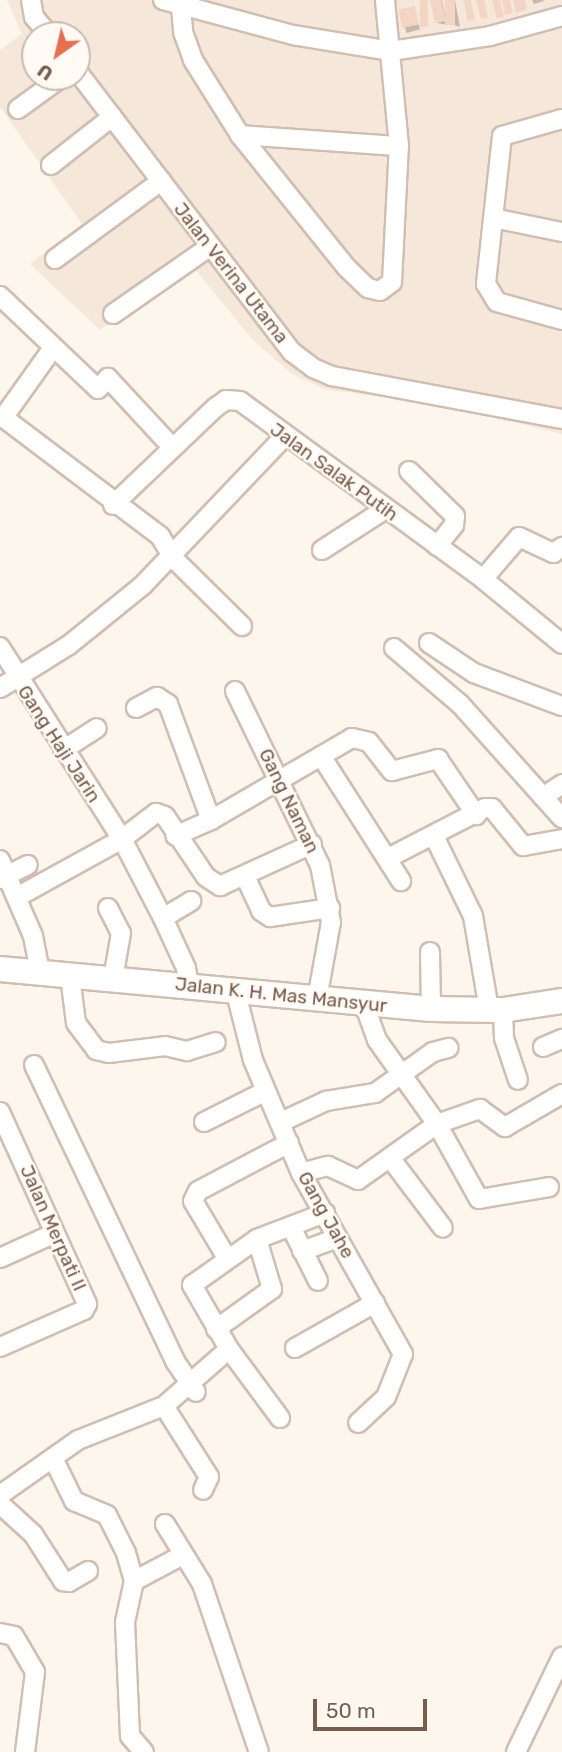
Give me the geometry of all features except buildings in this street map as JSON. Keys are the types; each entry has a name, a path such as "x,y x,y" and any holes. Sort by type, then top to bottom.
{"street":[{"path":"31,0 37,21"},
{"path":"163,0 293,35 391,51 490,36 562,16"},
{"path":"181,6 183,32 192,60 240,135 347,268 376,291 387,289 392,282 398,146 385,0"},
{"name":"Jalan Verina Utama","path":"91,89 292,352 313,368 332,376 562,419"},
{"path":"18,109 43,91"},
{"path":"51,165 112,117"},
{"path":"562,119 502,136 486,284 489,296 514,310 562,320"},
{"path":"240,135 398,146"},
{"path":"55,259 161,181"},
{"path":"493,218 562,232"},
{"path":"113,314 209,247"},
{"path":"0,296 98,388 108,378 171,446"},
{"path":"53,348 1,417 113,505 160,536 173,558 242,626"},
{"name":"Jalan Salak Putih","path":"113,505 171,446 226,400 240,401 284,437 483,579 562,644"},
{"path":"0,688 69,645 173,558 284,437"},
{"path":"410,471 455,516 454,525 437,546"},
{"path":"323,550 384,510"},
{"path":"483,579 519,537 553,553 562,547"},
{"path":"429,643 474,673 562,706"},
{"name":"Gang Haji Jarin","path":"0,647 17,678 122,839 186,968 189,985"},
{"path":"394,648 460,704 562,818"},
{"name":"Gang Naman","path":"235,691 312,844 330,908 317,999"},
{"path":"136,708 157,697 168,704 211,820"},
{"path":"64,750 97,728"},
{"path":"175,836 211,820 323,759 352,738 369,742 392,771 438,759 476,815"},
{"path":"323,759 401,881"},
{"path":"542,797 562,784"},
{"path":"388,858 492,808 523,846 562,839"},
{"path":"17,897 122,839 159,813 213,883 227,885 312,844"},
{"path":"434,836 473,916 496,1010 518,1080"},
{"path":"28,865 3,872 33,936 40,973"},
{"path":"245,876 261,911 270,917 330,908"},
{"path":"163,918 191,901"},
{"path":"108,908 121,933 113,979"},
{"path":"430,952 431,1009"},
{"name":"Jalan K. H. Mas Mansyur","path":"0,969 431,1009 496,1010 562,1001"},
{"path":"70,976 76,1023 96,1050 109,1053 166,1046 187,1051 216,1041"},
{"name":"Gang Jahe","path":"236,989 265,1091 301,1172 404,1360 386,1397 358,1423"},
{"path":"364,1004 377,1040 400,1078 437,1124 483,1202 549,1187"},
{"path":"543,1047 562,1040"},
{"path":"281,1122 326,1101 374,1093 400,1078 414,1063 448,1048"},
{"path":"34,1065 192,1387"},
{"path":"204,1122 265,1091"},
{"path":"301,1172 328,1167 358,1180 437,1124 480,1109 505,1127 562,1094"},
{"name":"Jalan Merpati II","path":"0,1112 87,1307 0,1347"},
{"path":"227,1258 193,1201 198,1191 289,1143"},
{"path":"391,1159 443,1228"},
{"path":"280,1418 229,1349 192,1285 257,1239 325,1213"},
{"path":"291,1227 318,1281"},
{"path":"0,1258 55,1233"},
{"path":"302,1251 338,1238"},
{"path":"216,1329 272,1289 257,1239"},
{"path":"295,1348 375,1303"},
{"path":"0,1495 78,1440 164,1406 192,1387 229,1349"},
{"path":"164,1406 209,1477 203,1490"},
{"path":"53,1458 74,1501 107,1515 134,1581 125,1622 130,1736 144,1752"},
{"path":"0,1504 33,1534 63,1581 69,1582 88,1571"},
{"path":"165,1524 181,1556 202,1584 259,1752"},
{"path":"134,1581 181,1556"},
{"path":"0,1633 14,1636 35,1672 25,1752"},
{"path":"516,1752 562,1657"}],"shaded area":[{"path":"7,0 562,0 562,434 449,406 324,389 292,374 252,339 189,262 100,330 30,264 82,224 0,107 0,50 21,35 21,91 91,91 91,21 21,21 21,32"}]}
